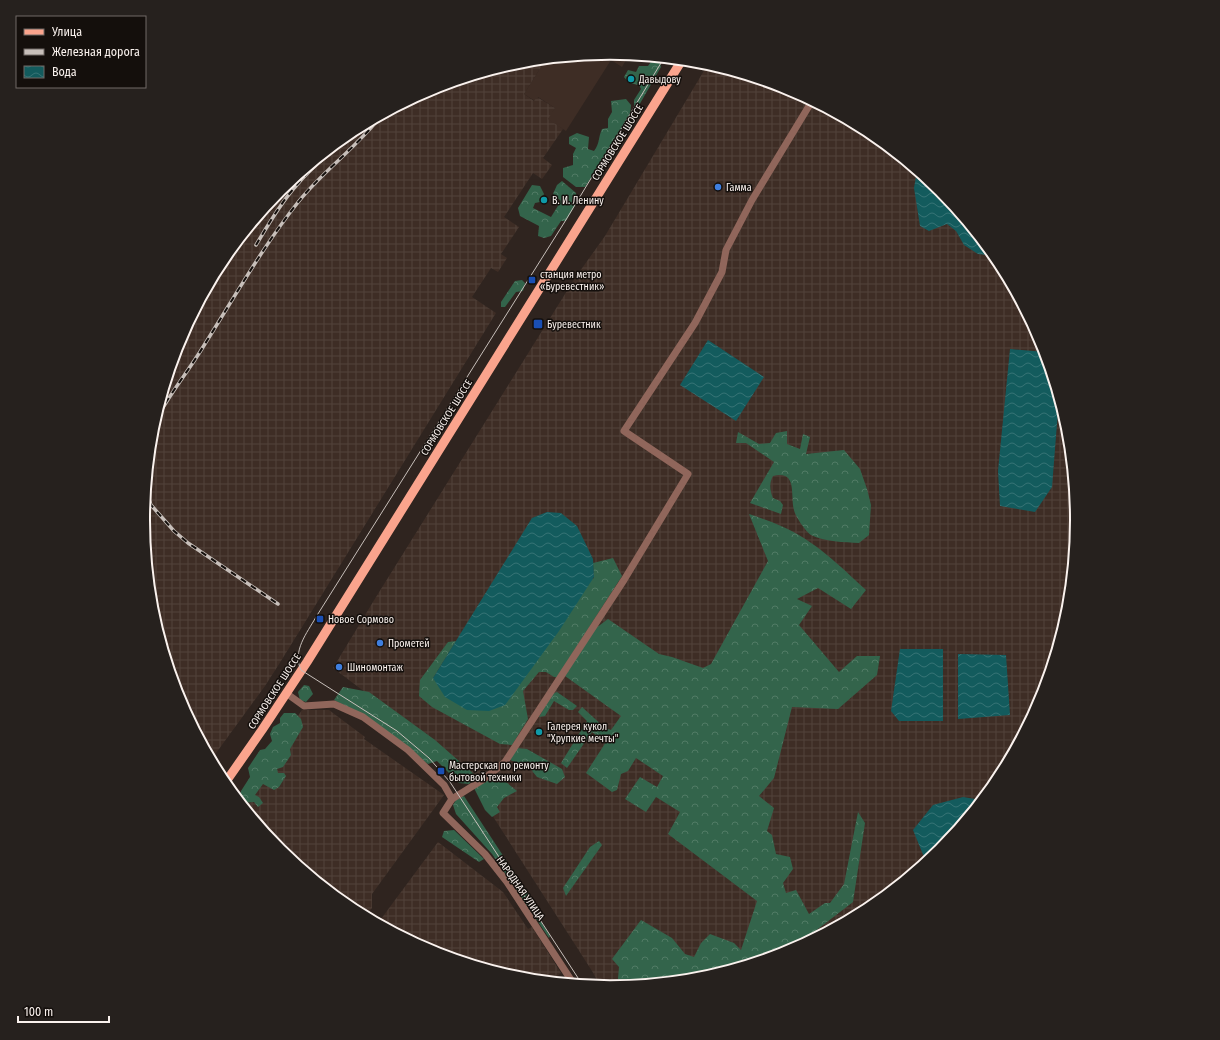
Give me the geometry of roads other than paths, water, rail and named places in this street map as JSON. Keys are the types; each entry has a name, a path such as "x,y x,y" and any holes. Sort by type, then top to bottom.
{"main road":[{"name":"СОРМОВСКОЕ ШОССЕ","path":"229,777 286,693 679,65"}],"street":[{"path":"286,693 304,706 334,704 363,717 408,750 444,785 452,799 484,780 505,762 624,580 688,474 624,431 695,323 722,272 726,250 752,200 809,105"},
{"name":"НАРОДНАЯ УЛИЦА","path":"452,799 443,813 485,854 507,882 570,978"}],"water":[{"path":"916,177 956,217 986,255 978,254 964,245 956,231 947,224 929,231 920,226 914,188"},
{"path":"708,340 764,377 736,421 680,385"},
{"path":"1010,349 1038,351 1046,372 1058,416 1052,487 1035,512 1000,506 998,471"},
{"path":"547,512 561,513 577,526 593,559 594,577 559,631 505,705 489,711 467,710 445,697 433,678 532,518"},
{"path":"900,649 943,649 943,721 899,721 891,711"},
{"path":"958,654 1006,655 1010,715 958,719"},
{"path":"963,797 976,799 956,823 924,856 913,830 933,805"}],"tram line":[{"path":"579,979 450,782 429,758 397,731 301,670 298,656 302,642 316,617 564,223 661,63"}],"railway":[{"path":"165,405 249,272 286,218 319,179 372,127"},
{"path":"256,245 279,208 307,174"},
{"path":"151,504 174,531 188,543 278,604"}],"place":[{"name":"Давыдову","path":"631,79"},
{"name":"Гамма","path":"718,187"},
{"name":"В. И. Ленину","path":"544,200"},
{"name":"станция метро «Буревестник»","path":"532,280"},
{"name":"Буревестник","path":"538,324"},
{"name":"Новое Сормово","path":"320,619"},
{"name":"Прометей","path":"380,643"},
{"name":"Шиномонтаж","path":"339,667"},
{"name":"Галерея кукол \"Хрупкие мечты\"","path":"539,732"},
{"name":"Мастерская по ремонту бытовой техники","path":"441,771"}]}
